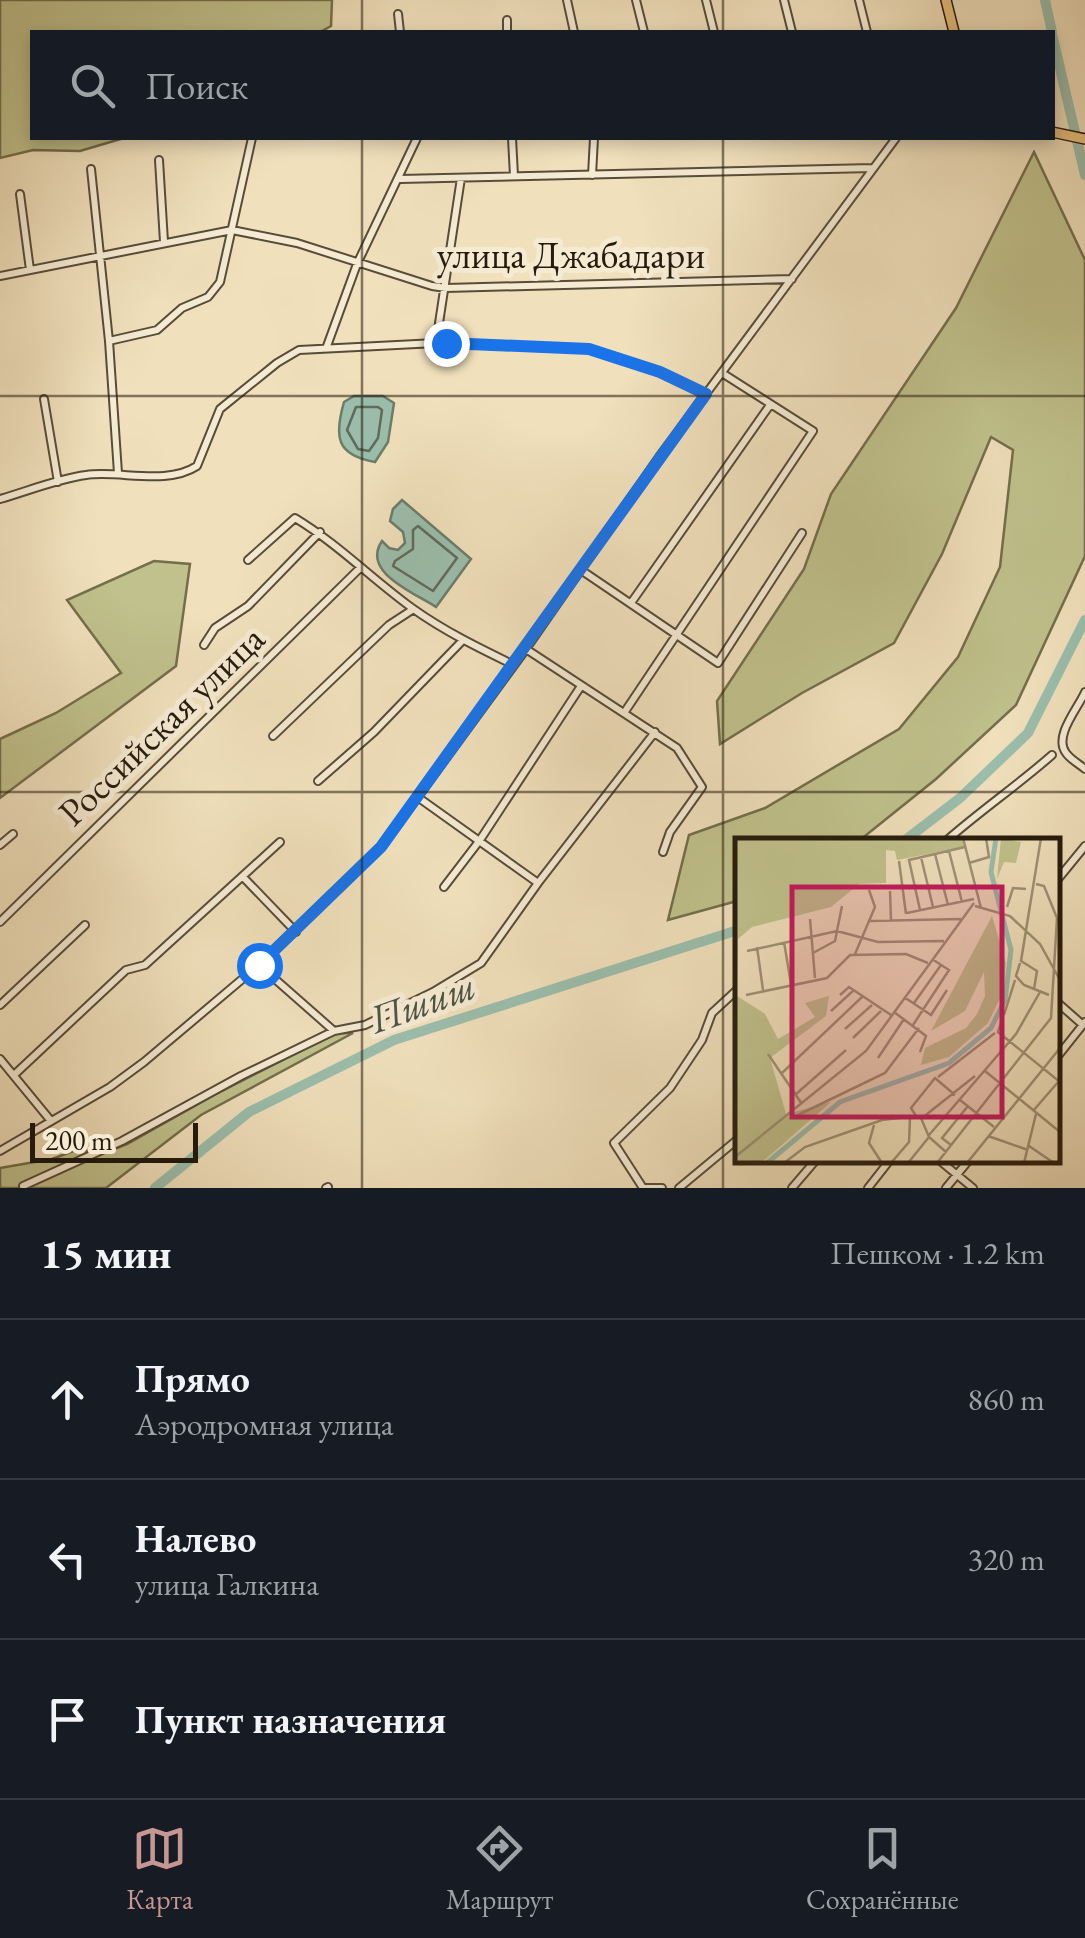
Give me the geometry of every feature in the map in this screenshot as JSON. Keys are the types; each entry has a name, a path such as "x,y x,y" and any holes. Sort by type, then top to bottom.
{"main road":[{"path":"946,0 954,30"},
{"path":"1055,133 1085,139"}],"street":[{"path":"566,0 574,30"},
{"path":"636,0 644,30"},
{"path":"706,0 714,30"},
{"path":"784,0 792,30"},
{"path":"860,0 868,30"},
{"path":"398,14 400,30"},
{"path":"507,20 507,30"},
{"path":"109,341 157,330 182,308 208,297 220,282 252,140"},
{"path":"327,346 357,264 416,140"},
{"path":"512,140 514,177"},
{"path":"592,175 594,140"},
{"path":"0,1150 144,1062 296,932 381,847 706,394 895,140"},
{"path":"158,160 164,242"},
{"path":"400,178 874,168"},
{"path":"91,169 118,473"},
{"path":"436,342 461,178"},
{"path":"20,194 30,270"},
{"name":"улица Джабадари","path":"0,276 232,230 296,243 446,288 793,280"},
{"path":"0,499 80,476 191,470 197,466 220,408 300,350 436,342 589,349 660,372 706,394"},
{"path":"624,713 813,430 722,373"},
{"path":"44,398 58,482"},
{"path":"631,603 770,404"},
{"path":"248,560 296,518 320,532 413,609 514,665"},
{"path":"204,645 215,628 248,606 320,532"},
{"path":"581,570 718,663 802,534"},
{"name":"Российская улица","path":"0,922 361,567"},
{"path":"273,736 389,625 413,609"},
{"path":"318,781 374,732 463,640"},
{"path":"526,649 677,748 702,787 681,814 663,852"},
{"path":"444,887 480,840 582,686"},
{"path":"1085,692 1064,734 1065,752 1085,769"},
{"path":"22,1186 122,1141 334,1031 365,1025 433,992 481,963 654,732"},
{"path":"949,838 965,828 977,813 1004,798 1052,755"},
{"path":"418,798 538,883"},
{"path":"0,845 13,834"},
{"path":"14,1076 126,970 144,965 280,842"},
{"path":"1060,877 1085,846"},
{"path":"243,876 296,932"},
{"path":"0,1005 85,925"},
{"path":"259,965 334,1031"},
{"path":"662,1188 642,1188 614,1143 670,1088 702,1040 712,1013 735,991"},
{"path":"1060,1005 1084,1025 1060,1054"},
{"path":"0,1059 51,1120"},
{"path":"678,1188 735,1141"},
{"path":"792,1188 813,1163"},
{"path":"868,1188 888,1163"},
{"path":"942,1163 973,1188"},
{"path":"946,1188 967,1163"}],"green space":[{"path":"0,0 332,0 331,26 324,30 30,30 30,140 117,140 80,151 33,150 0,158"},
{"path":"1034,152 1085,260 1085,556 1016,705 936,779 862,838 735,838 735,902 668,920 689,835 765,808 899,729 958,657 1000,567 1013,450 991,437 942,554 894,643 720,744 717,701 804,569 831,494 956,308"},
{"path":"154,561 190,564 176,666 0,798 0,739 56,713 121,673 67,600"},
{"path":"336,1033 353,1033 201,1115 106,1188 0,1188 0,1168 52,1159 76,1150 107,1152 127,1144"}],"water":[{"path":"354,396 383,396 394,403 388,442 375,462 352,455 341,442 339,425 344,402"},
{"path":"402,500 471,559 436,607 392,580 378,562 382,541 398,550 405,543 403,532 390,521 393,509"}],"waterway":[{"name":"Пшиш","path":"1045,0 1052,30"},
{"name":"Пшиш","path":"1055,47 1085,175"},
{"name":"Пшиш","path":"908,838 960,798 1028,733 1085,620"},
{"name":"Пшиш","path":"155,1188 249,1112 394,1040 735,931"}],"route":[{"path":"259,965 381,847 706,394 660,372 589,349 446,343"}]}
